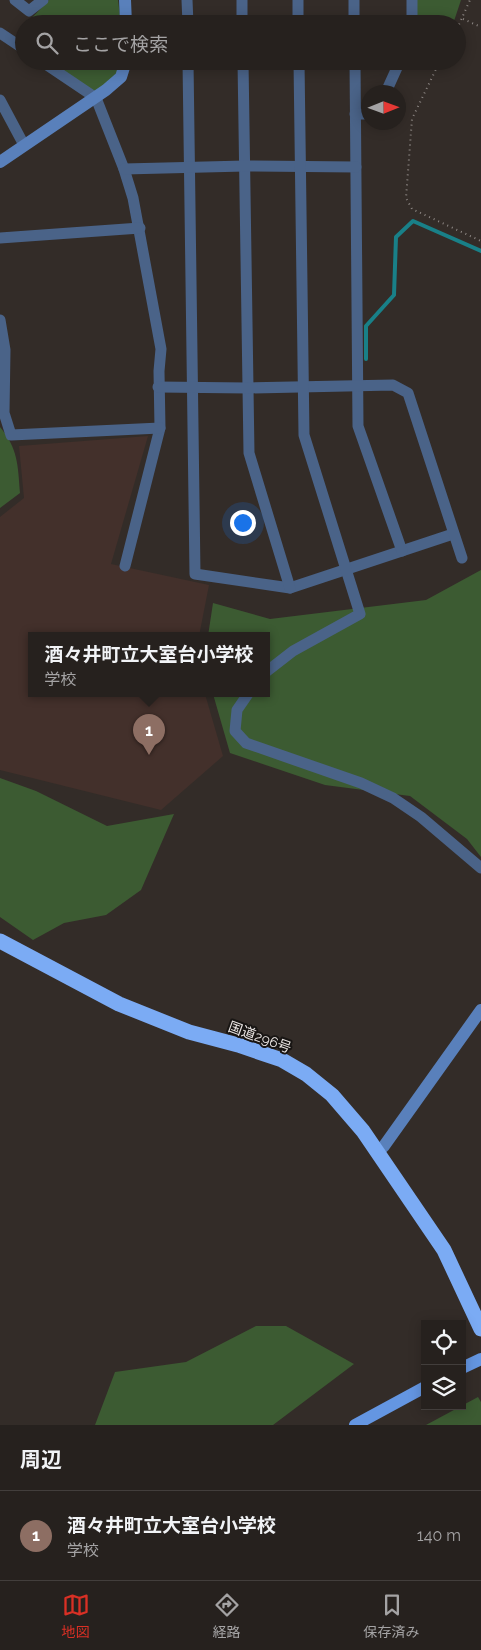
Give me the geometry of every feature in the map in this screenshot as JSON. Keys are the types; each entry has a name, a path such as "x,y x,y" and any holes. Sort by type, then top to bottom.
{"highway":[{"name":"国道296号","path":"0,941 119,1004 189,1032 238,1045 282,1060 306,1074 332,1095 349,1113 444,1250 481,1329"}],"main road":[{"path":"466,1366 481,1359"},
{"path":"355,1425 421,1390"}],"street":[{"path":"15,0 29,10 43,0"},
{"path":"125,0 126,15"},
{"path":"187,0 188,15"},
{"path":"242,0 242,15"},
{"path":"298,0 298,15"},
{"path":"354,0 354,15"},
{"path":"412,0 412,15"},
{"path":"0,33 15,44"},
{"path":"54,70 96,98 124,169 140,228 161,349 158,387 160,428 126,566"},
{"path":"0,162 96,98 120,77 123,70"},
{"path":"188,70 194,574 290,588 453,534"},
{"path":"243,70 249,453 290,588"},
{"path":"270,669 293,651 360,614 304,435 299,70"},
{"path":"354,70 358,426 402,551"},
{"path":"389,85 396,70"},
{"path":"2,108 24,145"},
{"path":"355,114 361,114"},
{"path":"124,169 245,166 356,167"},
{"path":"0,238 140,228"},
{"path":"0,320 5,350 4,412 11,435 160,428"},
{"path":"158,387 303,388 359,384 393,385 408,393 462,558"},
{"path":"246,697 237,710 235,731 246,743 361,783 393,798 421,817 481,868"},
{"path":"377,1153 384,1146 481,1010"}],"path":[{"path":"464,15 470,0"},
{"path":"466,20 481,27"},
{"path":"436,70 412,119 406,198 412,209 481,241"}],"shaded area":[{"path":"148,436 111,564 209,585 200,632 28,632 28,697 206,697 223,756 161,810 0,770 0,517 24,498 19,446"}],"green space":[{"path":"49,0 118,0 120,15 35,15"},
{"path":"417,0 461,0 456,15 417,15"},
{"path":"54,70 122,70 121,77 96,98"},
{"path":"0,427 14,450 18,466 20,493 0,508"},
{"path":"481,570 481,857 467,839 410,796 325,785 230,753 214,697 270,697 270,632 209,632 213,603 270,619 426,600"},
{"path":"0,778 36,791 107,826 174,814 141,890 106,915 64,923 33,940 0,917"},
{"path":"256,1326 286,1326 354,1364 273,1425 95,1425 115,1372 186,1362"},
{"path":"478,1397 481,1402 481,1425 426,1425 454,1410 466,1410 466,1403"}],"waterway":[{"path":"366,359 366,326 394,295 396,237 413,221 481,251"}],"place":[{"name":"酒々井町立大室台小学校","path":"149,755"}]}
